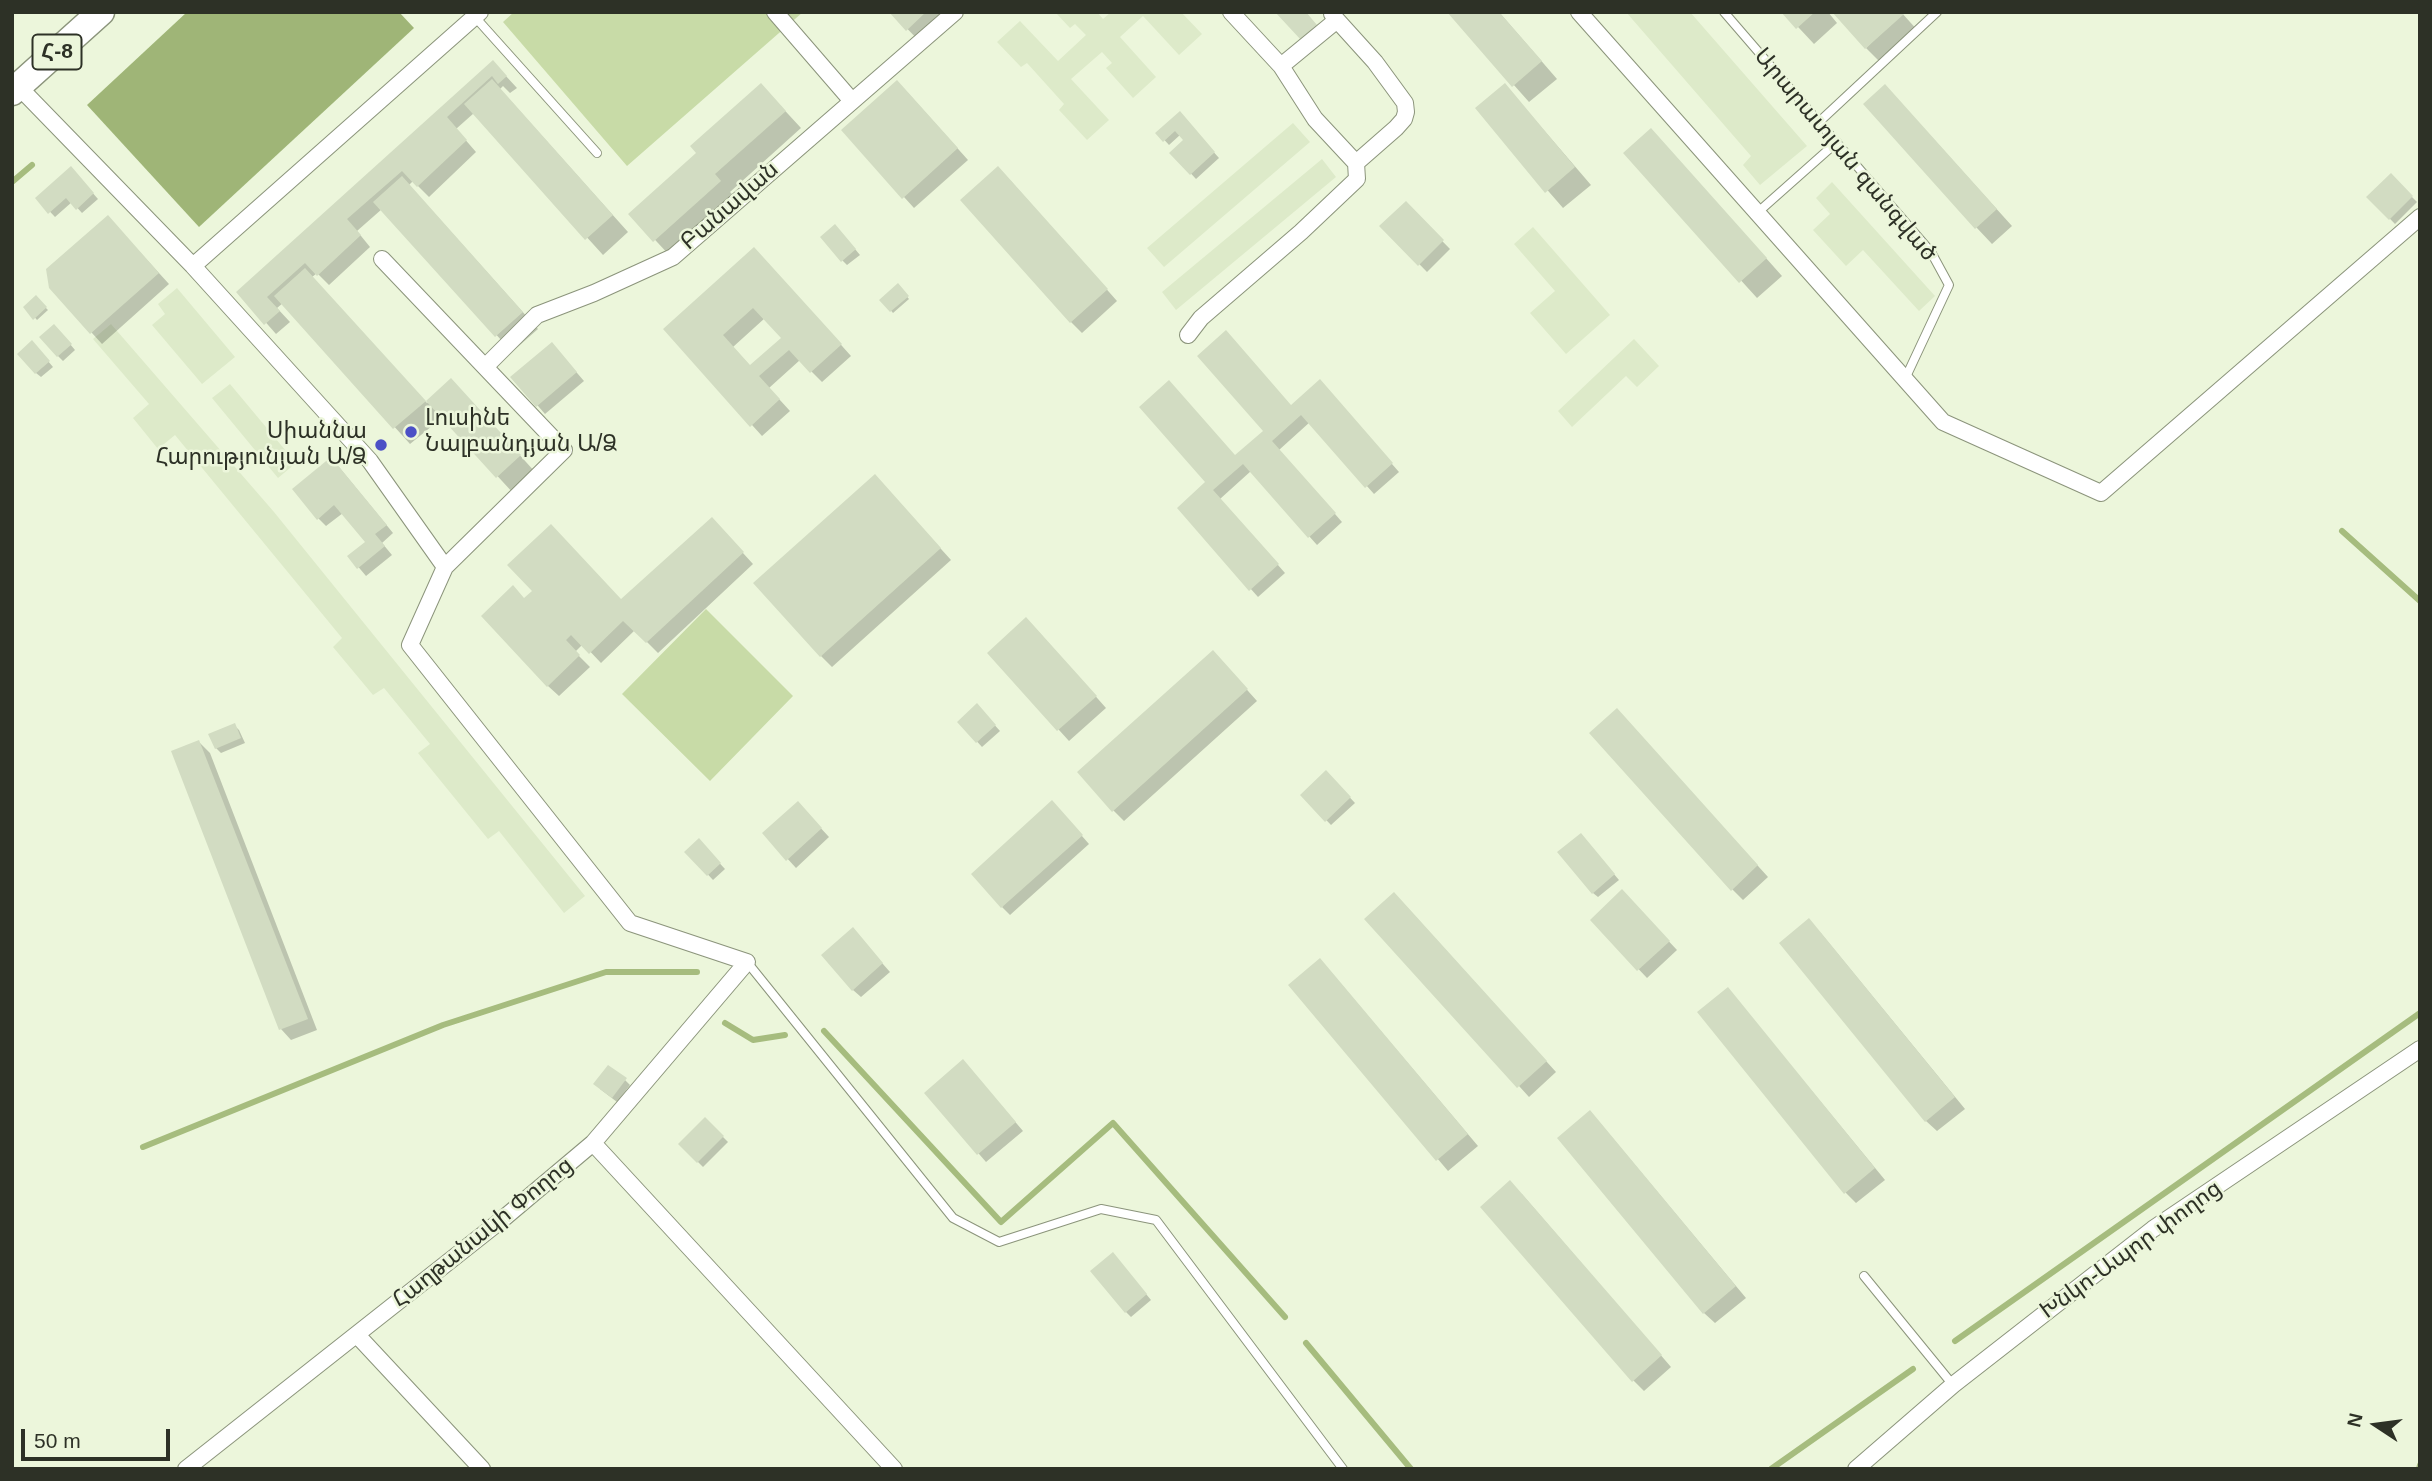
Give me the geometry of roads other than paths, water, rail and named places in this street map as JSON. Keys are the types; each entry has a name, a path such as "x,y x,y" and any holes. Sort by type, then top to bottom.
{"main road":[{"name":"Հ-8","path":"15,89 101,12"}],"street":[{"path":"775,12 852,101"},
{"name":"Բանավան","path":"486,366 537,316 673,257 954,12"},
{"path":"1188,335 1201,318 1301,232 1357,179 1356,163 1315,119 1281,66 1231,12"},
{"path":"1579,12 1943,422 2101,493 2420,217"},
{"path":"193,266 477,15"},
{"path":"1281,66 1334,16 1375,62 1405,103 1406,112 1404,119 1356,163"},
{"path":"15,89 193,266 370,461 445,567"},
{"path":"382,259 564,450 445,567 410,645 630,923 747,962"},
{"name":"Հաղթանակի Փողոց","path":"186,1469 357,1335 593,1143 747,962"},
{"name":"Խնկո-Ապոր փողոց","path":"1856,1469 1953,1385 2153,1229 2420,1049"},
{"path":"593,1143 894,1469"},
{"path":"357,1335 482,1469"}],"lane":[{"name":"Արարատյան զանգված","path":"1724,12 1931,252 1949,285 1905,379"},
{"path":"1819,122 1937,12"},
{"path":"477,15 597,153"},
{"path":"1758,214 1837,142"},
{"path":"747,962 953,1218 999,1242 1101,1209 1156,1220 1343,1469"},
{"path":"1864,1276 1953,1385"}],"waterway":[{"path":"12,182 32,165"},
{"path":"2342,531 2420,601"},
{"path":"143,1147 443,1025 606,972 697,972"},
{"path":"1955,1341 2420,1013"},
{"path":"725,1023 753,1040 785,1035"},
{"path":"824,1031 1001,1222 1113,1123 1285,1317"},
{"path":"1306,1343 1411,1469"},
{"path":"1771,1469 1913,1369"},
{"path":"2419,1469 2420,1465"}],"place":[{"name":"Լուսինե Նալբանդյան Ա/Ձ","path":"411,432"},
{"name":"Սիաննա Հարությունյան Ա/Ձ","path":"381,445"}]}
